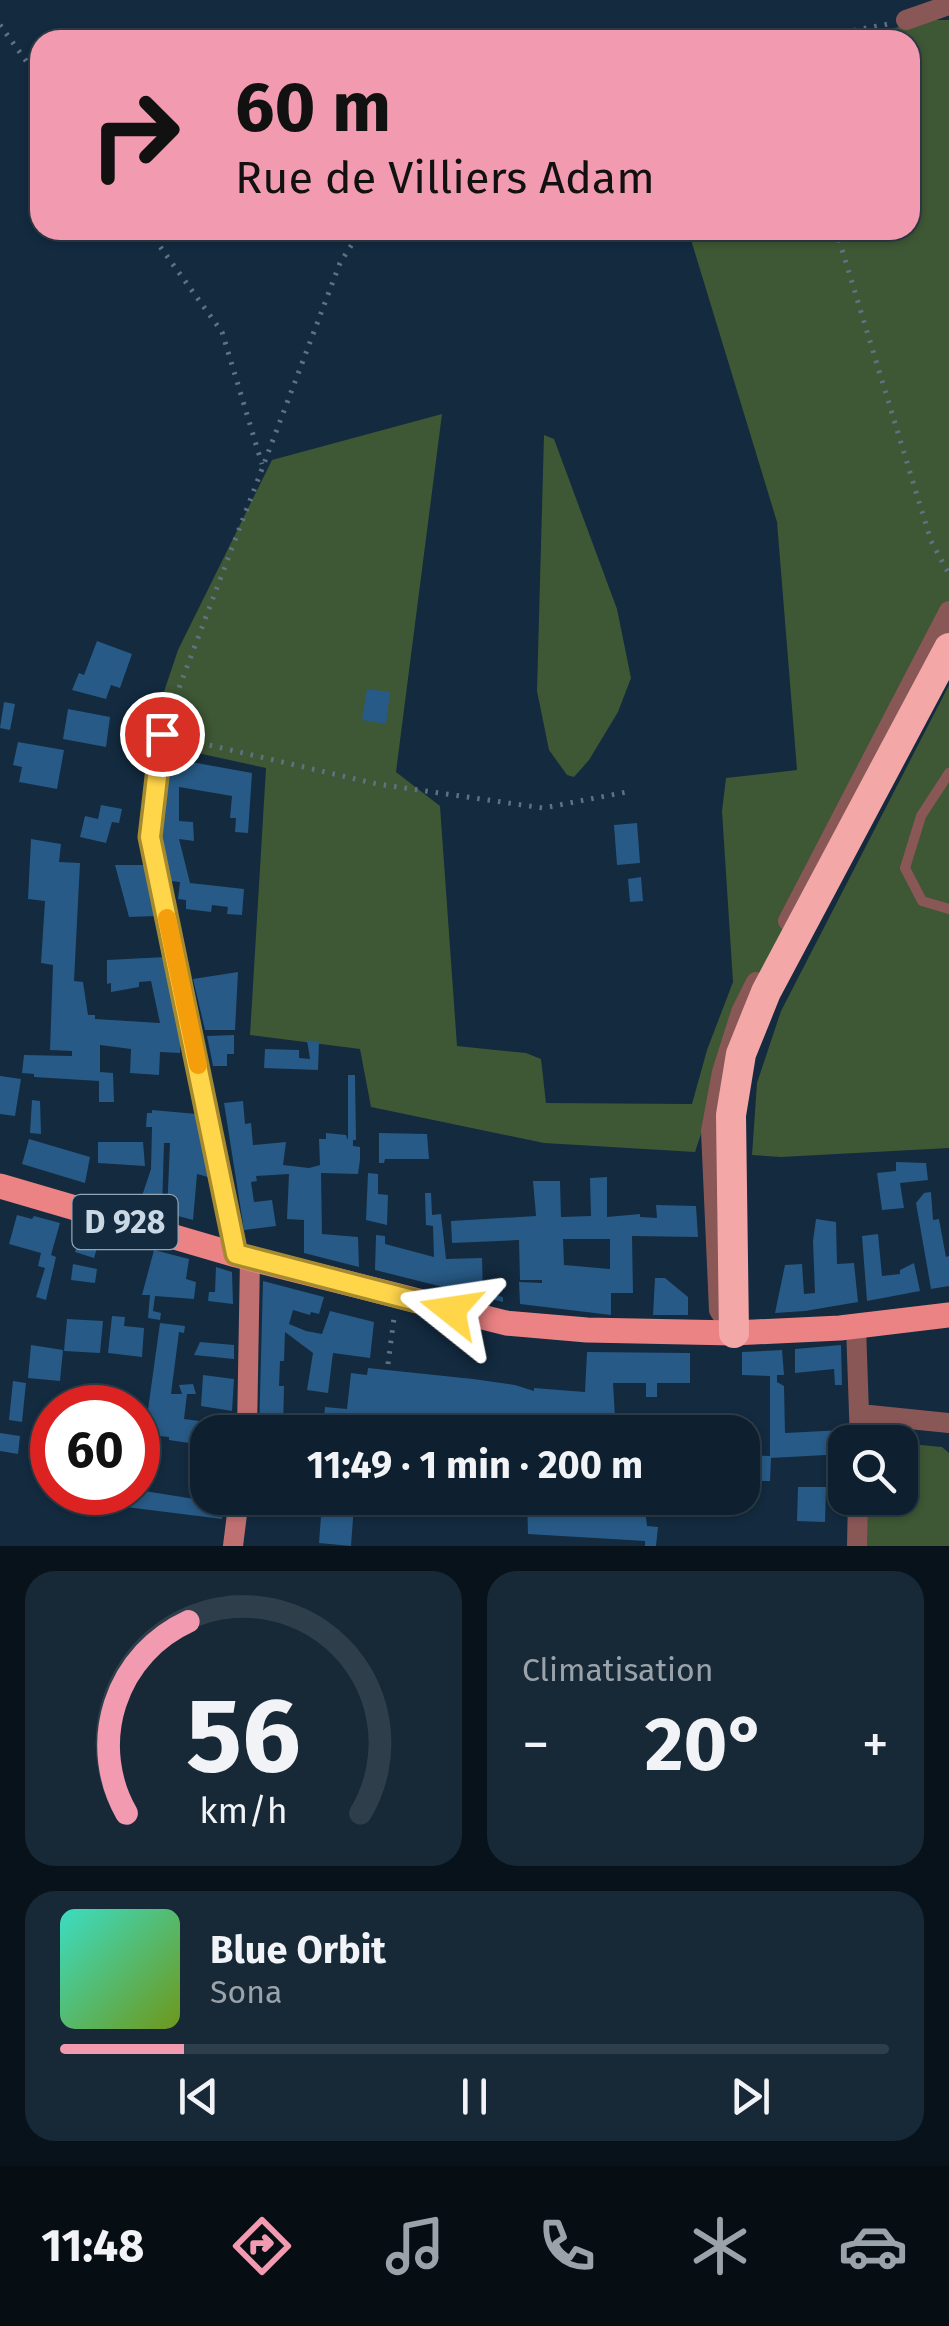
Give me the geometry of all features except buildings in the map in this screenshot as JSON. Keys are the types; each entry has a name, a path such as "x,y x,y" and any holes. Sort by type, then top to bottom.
{"highway":[{"path":"734,1333 731,1115 741,1054 766,992 949,648"}],"main road":[{"name":"D 928","path":"0,1186 243,1256 506,1324 603,1331 734,1333 856,1326 949,1315"},
{"name":"D 928","path":"914,1320 949,1330"}],"street":[{"path":"906,20 949,5"},
{"path":"734,1333 719,1310 712,1131 722,1072 741,1012 949,612"},
{"path":"162,734 150,837 243,1256 248,1415"},
{"path":"856,1326 860,1425"},
{"path":"860,1414 949,1424"},
{"path":"232,1546 237,1515"},
{"path":"857,1546 858,1515"}],"lane":[{"path":"949,773 920,816 905,868 922,900 949,909"}],"path":[{"path":"854,30 906,20"},
{"path":"0,25 30,66"},
{"path":"155,240 222,332 263,467"},
{"path":"355,240 340,263 162,734 377,784 543,808 632,792"},
{"path":"839,240 930,542 949,574"},
{"path":"388,1364 397,1296"}],"green space":[{"path":"949,20 949,621 709,1110 695,1152 544,1143 371,1107 360,1049 250,1035 266,768 147,742 178,650 272,460 442,414 396,772 440,806 457,1046 526,1053 541,1059 546,1103 692,1104 733,982 722,811 726,778 797,770 777,522 691,240 920,240 920,30 885,30"},
{"path":"544,435 554,439 617,609 631,678 618,712 574,777 567,775 549,750 537,691"},
{"path":"949,685 949,1148 781,1157 752,1155 757,1083 781,1011"},
{"path":"918,1445 942,1447 949,1453 949,1546 864,1546 865,1515 918,1515"}],"slow traffic":[{"path":"167,918 198,1065"}],"route":[{"path":"162,734 150,837 236,1254 451,1310"}]}
